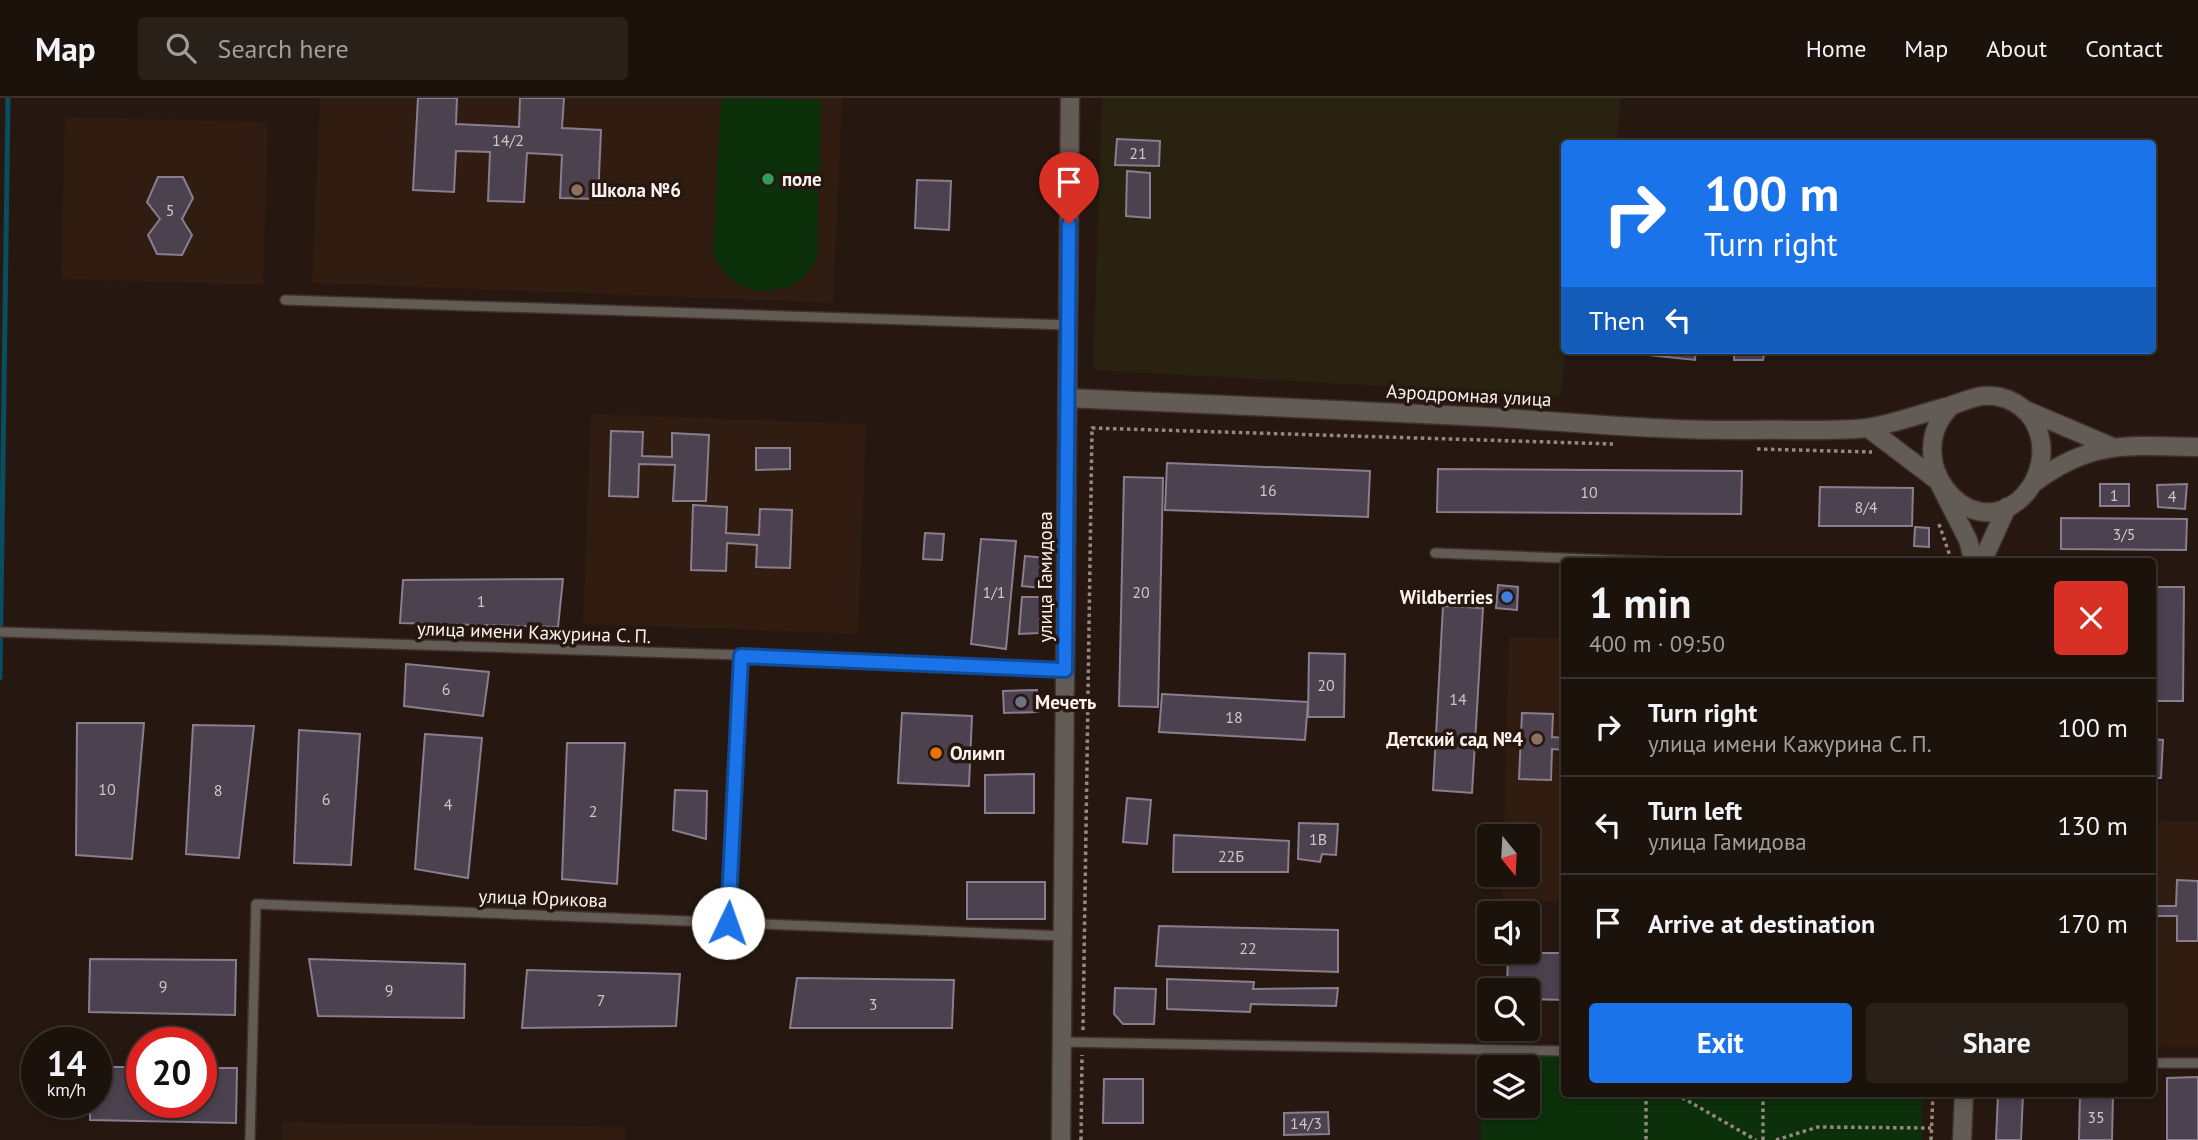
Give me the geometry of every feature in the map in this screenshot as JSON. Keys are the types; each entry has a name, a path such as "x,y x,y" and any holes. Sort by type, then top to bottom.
{"street":[{"name":"улица Гамидова","path":"1061,1140 1070,98"},
{"path":"1973,558 1968,540 1938,481 1931,459 1933,434 1939,419 1951,405 1982,395 2002,397 2023,409 2110,446"},
{"name":"Аэродромная улица","path":"1067,398 1719,430 1868,428 1951,405"},
{"path":"2023,409 2034,423 2042,441 2042,463 2035,482"},
{"path":"1868,428 1938,481 1948,493 1969,506 1990,511 2017,502 2035,482 2077,457 2110,446 2198,447"},
{"path":"1984,558 2007,507"},
{"path":"1962,1140 1964,1097"}],"lane":[{"path":"285,300 1068,325"},
{"path":"1435,553 1564,558"},
{"name":"улица имени Кажурина С. П.","path":"1,632 741,656 1065,670"},
{"path":"728,923 741,656"},
{"name":"улица Юрикова","path":"250,1140 256,904 1064,936"},
{"path":"1063,1042 1561,1051"},
{"path":"2156,1063 2198,1063"}],"path":[{"path":"1081,1140 1092,428 1617,445"},
{"path":"1755,449 1880,453"},
{"path":"1646,1097 1646,1140"},
{"path":"1681,1097 1756,1140"},
{"path":"1763,1097 1763,1140"},
{"path":"1931,1140 1933,1097"},
{"path":"1776,1140 1818,1127 1931,1128"}],"shaded area":[{"name":"Школа №6","path":"320,98 842,98 833,303 312,283"},
{"path":"1102,98 1621,98 1617,140 1561,140 1561,354 1565,354 1561,396 1093,370"},
{"path":"65,117 268,122 263,285 61,279"},
{"path":"591,414 866,424 858,634 583,624"},
{"name":"Детский сад №4","path":"1509,637 1561,638 1561,902 1502,900 1502,887 1540,887 1540,824 1504,824"},
{"path":"2156,821 2198,821 2198,1047 2156,1047"},
{"path":"282,1122 625,1127 625,1140 282,1140"}],"green space":[{"name":"поле","path":"721,98 821,100 817,258 807,273 794,284 764,291 748,288 721,269 713,253"},
{"path":"1481,1045 1561,1046 1561,1097 1922,1097 1922,1140 1481,1140 1481,1118 1540,1118 1540,1055 1481,1055"}],"building":[{"path":"418,98 457,98 456,124 519,127 520,98 564,98 562,128 601,130 598,199 560,198 562,155 527,153 524,202 488,201 490,152 456,151 454,192 413,190"},
{"path":"1117,139 1160,141 1159,166 1115,165"},
{"path":"1127,171 1150,173 1150,218 1126,216"},
{"path":"158,177 183,177 193,198 182,219 192,235 182,255 157,254 148,235 160,219 147,202"},
{"path":"917,180 951,181 949,230 915,228"},
{"path":"1649,354 1696,354 1695,360"},
{"path":"1734,354 1764,354 1763,360 1734,360"},
{"path":"611,431 643,432 642,456 672,457 672,433 709,435 706,501 673,501 675,465 639,464 638,497 609,496"},
{"path":"756,448 790,448 790,469 756,470"},
{"path":"1167,463 1370,471 1368,517 1165,510"},
{"path":"1438,469 1742,471 1741,514 1437,512"},
{"path":"1124,477 1163,478 1158,707 1119,706"},
{"path":"2100,484 2129,484 2129,506 2100,506"},
{"path":"2187,484 2185,509 2158,507 2157,485"},
{"path":"1820,487 1913,488 1912,526 1819,526"},
{"path":"693,505 727,507 726,533 759,535 760,509 792,510 790,568 756,567 757,545 727,543 726,571 691,570"},
{"path":"2061,518 2187,519 2186,550 2061,549"},
{"path":"1915,527 1929,528 1929,547 1914,546"},
{"path":"925,533 944,534 942,560 923,559"},
{"path":"981,539 1016,541 1006,649 971,644"},
{"path":"1025,556 1046,558 1043,588 1022,586"},
{"path":"563,579 558,627 400,623 403,580"},
{"name":"Wildberries","path":"1498,585 1518,587 1517,610 1496,608"},
{"path":"2156,587 2184,587 2183,701 2156,701"},
{"path":"1022,597 1041,597 1039,633 1019,634"},
{"path":"1443,606 1483,608 1472,793 1433,790"},
{"path":"1309,653 1345,654 1344,717 1308,717"},
{"path":"406,664 489,672 483,716 404,706"},
{"name":"Мечеть","path":"1037,690 1038,712 1004,713 1003,691"},
{"path":"1162,694 1308,702 1305,740 1159,732"},
{"path":"902,713 972,716 969,786 898,783"},
{"path":"1522,713 1553,714 1552,737 1561,738 1561,750 1552,749 1551,780 1519,779"},
{"path":"77,723 144,723 132,859 76,855"},
{"path":"193,725 254,726 239,858 186,854"},
{"path":"299,730 360,734 351,865 294,863"},
{"path":"425,734 482,738 468,878 415,869"},
{"path":"2156,739 2163,740 2161,778 2156,778"},
{"path":"567,743 625,743 617,884 562,879"},
{"path":"1034,774 1034,813 985,813 985,775"},
{"path":"675,790 707,791 706,839 673,830"},
{"path":"1127,798 1151,800 1147,844 1123,842"},
{"path":"1299,823 1338,824 1336,855 1322,854 1320,862 1298,859"},
{"path":"1174,835 1289,841 1288,872 1173,872"},
{"path":"2177,880 2198,881 2198,941 2177,941 2177,916 2156,916 2156,906 2176,906"},
{"path":"967,882 1045,882 1045,919 967,919"},
{"path":"1159,926 1338,930 1338,972 1156,966"},
{"path":"1540,953 1561,953 1561,1000 1540,999 1540,978 1507,978 1508,964 1540,964"},
{"path":"90,959 236,960 235,1015 89,1012"},
{"path":"309,959 465,964 464,1018 318,1016"},
{"path":"527,970 680,974 676,1026 522,1028"},
{"path":"797,978 954,980 952,1028 790,1028"},
{"path":"1167,979 1254,982 1253,989 1338,988 1336,1006 1251,1004 1250,1012 1167,1009"},
{"path":"1115,988 1156,989 1154,1024 1123,1024 1114,1014"},
{"path":"112,1067 126,1067 126,1118 217,1118 217,1068 237,1068 236,1123 90,1120 112,1118"},
{"path":"2198,1077 2198,1140 2167,1140 2167,1078"},
{"path":"1104,1079 1143,1079 1143,1123 1103,1123"},
{"path":"1998,1097 2023,1097 2021,1140 1996,1140"},
{"path":"2080,1097 2113,1097 2112,1140 2079,1140"},
{"path":"1328,1112 1329,1134 1284,1135 1284,1113"}],"waterway":[{"path":"0,678 8,98"}],"place":[{"name":"поле","path":"768,179"},
{"name":"Школа №6","path":"577,190"},
{"name":"Wildberries","path":"1507,597"},
{"name":"Мечеть","path":"1021,702"},
{"name":"Детский сад №4","path":"1537,739"},
{"name":"Олимп","path":"936,753"}],"route":[{"path":"728,923 741,656 1065,670 1069,224"}]}
